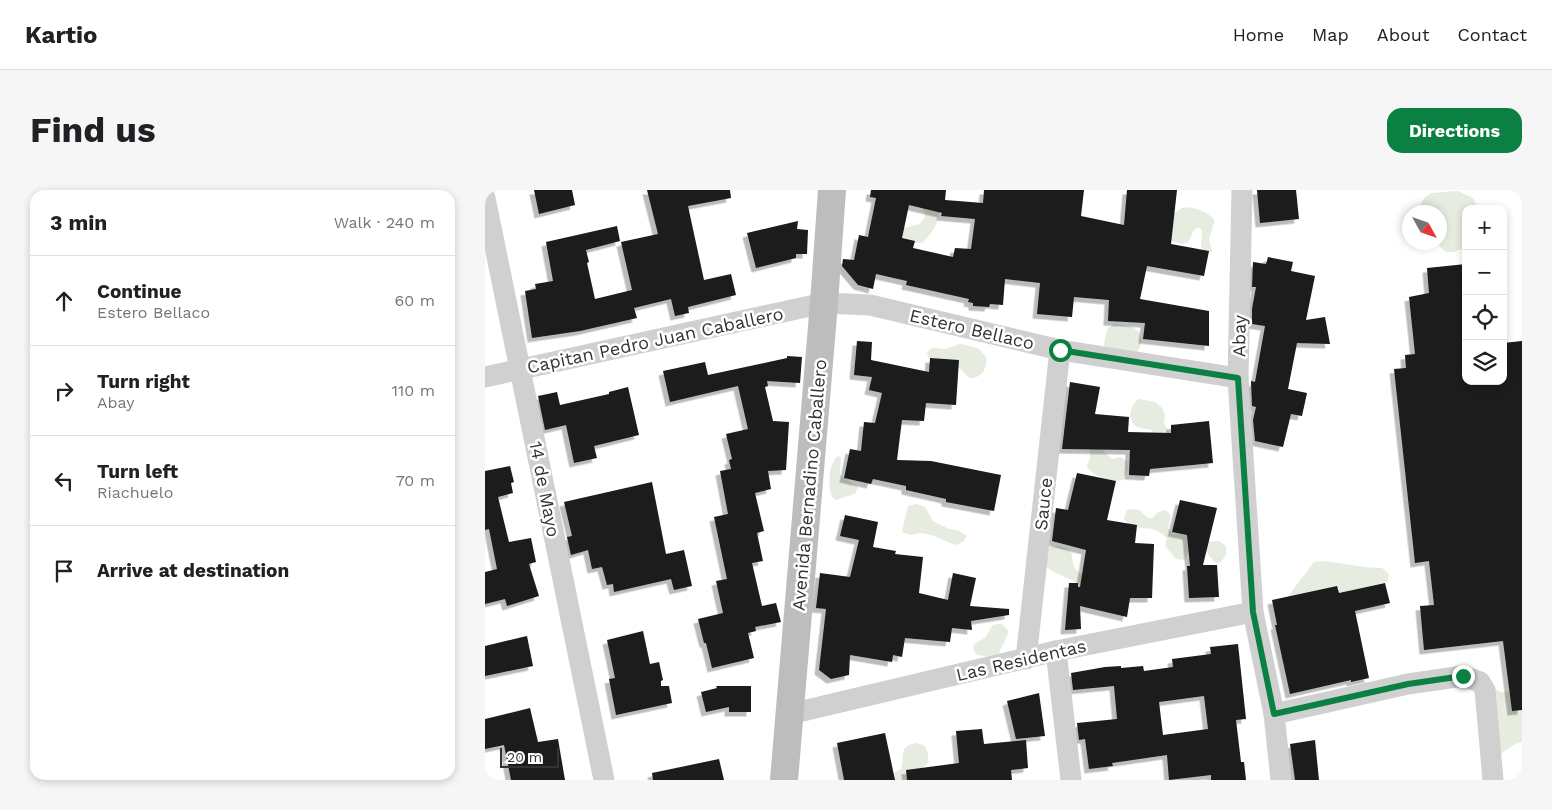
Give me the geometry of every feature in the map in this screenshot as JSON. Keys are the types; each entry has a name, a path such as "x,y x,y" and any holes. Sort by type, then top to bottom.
{"street":[{"name":"Avenida Bernadino Caballero","path":"784,780 825,303 832,190"},
{"name":"Abay","path":"1242,190 1238,378 1253,612 1274,714 1281,780"},
{"name":"14 de Mayo","path":"485,198 604,780"},
{"name":"Estero Bellaco","path":"825,303 870,305 1060,350 1238,378"},
{"name":"Capitan Pedro Juan Caballero","path":"485,377 825,303"},
{"name":"Sauce","path":"1026,659 1060,350"},
{"name":"Las Residentas","path":"790,714 1056,651 1253,612"},
{"path":"1056,651 1071,780"},
{"path":"1274,714 1408,684 1463,676 1480,682 1485,690 1493,780"}],"shaded area":[{"path":"1458,191 1473,198 1476,205 1462,205 1462,249 1454,252 1446,252 1444,250 1447,250 1447,205 1420,205 1425,197 1432,193"},
{"path":"922,205 939,208 937,223 929,236 922,243 909,243 896,238 904,228 920,224 925,217"},
{"path":"1182,208 1199,210 1214,219 1209,239 1212,251 1208,253 1201,248 1202,231 1200,228 1196,228 1184,244 1167,241 1171,216"},
{"path":"1114,324 1131,327 1138,331 1141,343 1135,354 1106,348 1104,345 1107,329"},
{"path":"961,344 978,348 986,357 986,365 983,372 974,378 970,378 954,365 933,362 927,354 932,348 945,349"},
{"path":"1139,399 1155,402 1162,408 1165,415 1164,423 1172,438 1154,438 1152,430 1140,428 1133,423 1130,416 1132,408"},
{"path":"1090,445 1100,448 1112,459 1120,457 1127,461 1128,469 1123,480 1103,478 1089,470 1087,466 1090,458"},
{"path":"838,456 841,458 840,474 858,487 855,494 836,500 832,497 830,475 832,465"},
{"path":"917,504 925,507 933,521 967,536 963,542 955,545 927,534 916,533 910,535 902,532 908,506"},
{"path":"1127,510 1139,510 1148,518 1152,518 1158,512 1165,510 1171,516 1168,528 1173,534 1190,535 1205,542 1219,541 1226,546 1226,555 1221,562 1216,563 1204,547 1189,548 1185,560 1176,559 1165,546 1167,538 1159,532 1149,528 1137,528 1127,523 1124,518"},
{"path":"1058,546 1071,552 1075,568 1078,572 1086,575 1089,587 1058,574 1045,566 1047,550 1050,547"},
{"path":"1323,561 1382,568 1389,574 1387,582 1339,593 1291,620 1276,618 1275,610 1286,599 1314,562"},
{"path":"1002,624 1008,630 1008,634 998,655 990,657 977,655 973,648 974,644 985,638 993,625"},
{"path":"1494,689 1502,692 1522,691 1522,742 1515,744 1502,753 1485,752"},
{"path":"916,743 925,746 928,754 928,763 918,771 917,780 890,780 894,773 901,769 904,749 910,744"}],"building":[{"path":"534,190 572,190 575,205 539,214"},
{"path":"647,190 730,190 731,198 688,206 704,280 731,274 736,295 688,307 689,313 675,316 671,299 634,308 637,318 580,331 532,338 525,291 536,289 535,284 553,281 546,242 617,226 620,241 586,250 595,299 632,290 621,242 658,234"},
{"path":"871,190 946,190 945,200 983,203 984,190 1084,190 1081,216 1124,225 1127,190 1177,190 1171,244 1209,251 1204,276 1147,266 1140,299 1209,311 1209,346 1143,339 1145,323 1108,321 1109,300 1074,297 1072,317 1037,314 1040,283 1005,279 1003,305 990,304 989,307 973,306 973,303 968,302 969,299 906,285 907,281 876,274 873,289 858,285 842,266 843,259 854,260 859,235 868,237 876,198 870,197","holes":["909,205 942,213 941,216 975,219 971,249 955,248 953,257 913,248 915,241 902,238"]},
{"path":"1257,190 1296,190 1299,219 1260,223"},
{"path":"798,221 797,229 808,230 807,254 796,254 796,258 756,268 747,233"},
{"path":"1268,257 1293,262 1291,271 1315,276 1306,320 1325,317 1330,344 1297,343 1288,389 1307,393 1302,416 1291,414 1283,447 1255,441 1253,420 1256,407 1252,406 1251,381 1255,382 1265,326 1252,324 1252,309 1256,287 1252,287 1253,262 1266,264"},
{"path":"1462,264 1462,385 1507,385 1507,343 1522,341 1522,710 1512,711 1503,641 1424,650 1420,606 1434,605 1429,561 1415,563 1394,369 1406,368 1405,355 1415,354 1409,297 1429,293 1427,268"},
{"path":"857,341 872,342 871,360 929,372 930,358 959,360 956,405 926,403 924,421 902,420 897,460 931,461 1001,475 994,511 946,502 946,499 906,490 906,486 873,479 871,484 844,478 850,449 861,451 864,422 875,423 882,393 869,390 872,377 854,375"},
{"path":"787,356 802,357 800,383 767,381 768,386 765,387 773,421 789,422 786,470 768,471 771,489 755,493 764,531 757,533 763,561 752,563 762,606 776,603 781,622 755,627 756,631 748,633 754,658 712,668 698,619 723,613 716,581 727,579 714,517 728,514 720,471 731,469 729,460 732,459 726,434 748,429 738,386 670,402 663,371 705,362 708,375 787,358"},
{"path":"1070,382 1100,387 1095,414 1129,417 1128,432 1171,433 1171,425 1209,421 1213,463 1150,469 1149,476 1129,475 1130,450 1062,449"},
{"path":"628,387 639,435 594,446 597,458 574,463 566,425 545,430 538,396 557,392 560,405 609,394 609,392"},
{"path":"510,466 514,482 511,483 513,493 498,497 509,542 531,538 536,562 529,564 539,596 507,606 505,599 485,604 485,572 497,569 489,529 485,530 485,471"},
{"path":"1077,473 1116,481 1107,520 1137,525 1135,543 1154,544 1152,598 1130,598 1127,617 1080,606 1081,629 1065,630 1069,583 1078,583 1078,587 1080,587 1086,550 1052,541 1056,508 1068,510"},
{"path":"652,482 666,554 684,550 692,586 674,590 671,579 614,592 613,584 607,585 602,567 592,569 588,550 571,555 567,537 572,536 564,502"},
{"path":"1180,500 1217,508 1203,565 1217,565 1219,597 1189,598 1187,566 1190,566 1187,535 1172,532"},
{"path":"845,515 878,522 873,547 896,551 895,554 923,557 919,593 948,600 953,573 976,578 970,606 1009,609 1009,615 971,621 972,630 952,628 950,642 905,638 902,657 893,655 892,662 850,655 849,675 831,679 819,670 826,609 816,608 820,573 850,577 859,540 840,536"},
{"path":"1385,583 1390,603 1355,611 1369,678 1351,682 1351,680 1290,694 1275,625 1277,625 1272,600 1337,586 1339,593"},
{"path":"643,631 650,664 659,662 663,680 661,681 661,686 669,686 672,703 616,715 609,679 615,678 607,640"},
{"path":"527,636 533,666 485,676 485,646"},
{"path":"1238,644 1246,719 1236,720 1241,762 1244,762 1246,780 1211,780 1211,775 1169,780 1167,755 1112,763 1113,766 1089,769 1085,739 1079,740 1077,723 1117,719 1114,686 1073,690 1071,673 1121,666 1121,668 1143,666 1144,671 1173,667 1172,659 1211,654 1210,647","holes":["1204,696 1208,729 1163,735 1159,702"]},
{"path":"716,686 751,686 751,712 729,712 729,707 706,712 701,692 717,688"},
{"path":"1039,693 1045,736 1016,739 1007,701"},
{"path":"530,708 538,742 558,739 565,780 511,780 504,745 485,749 485,719"},
{"path":"982,729 984,744 1026,740 1028,768 1011,770 1012,780 907,780 906,770 959,763 956,731"},
{"path":"885,733 895,780 844,780 837,743"},
{"path":"1315,740 1319,780 1295,780 1290,744"},
{"path":"719,759 724,780 653,780 652,773"}],"route":[{"path":"1060,350 1238,378 1253,612 1274,714 1408,684 1463,676"}]}
